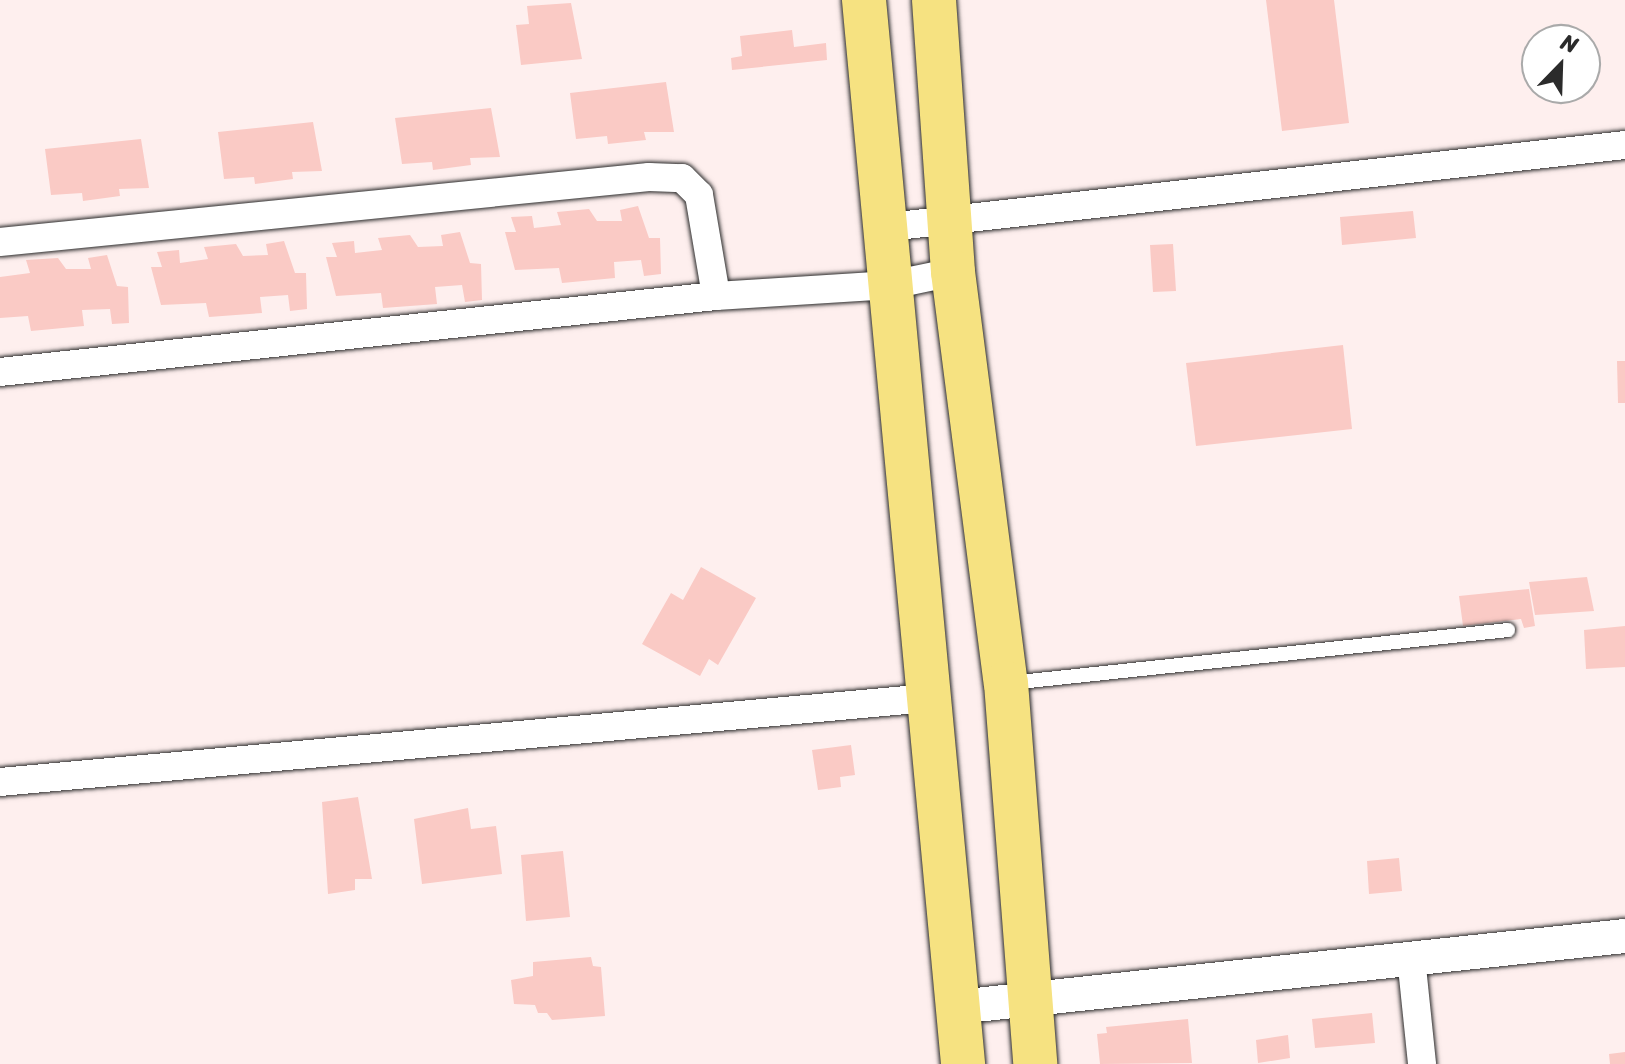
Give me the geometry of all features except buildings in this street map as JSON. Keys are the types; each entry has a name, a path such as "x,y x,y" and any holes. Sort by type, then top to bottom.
{"highway":[{"path":"864,0 888,227 963,1064"},
{"path":"934,0 953,217 953,272 1006,683 1034,1001 1035,1064"}],"street":[{"path":"888,227 953,217 1625,145"},
{"path":"0,242 633,178 682,178 699,195 716,296"},
{"path":"0,372 716,296 891,285 953,272"},
{"path":"0,782 928,698"},
{"path":"957,1007 1625,936"},
{"path":"1411,957 1422,1064"}],"lane":[{"path":"1006,683 1508,630"}]}
